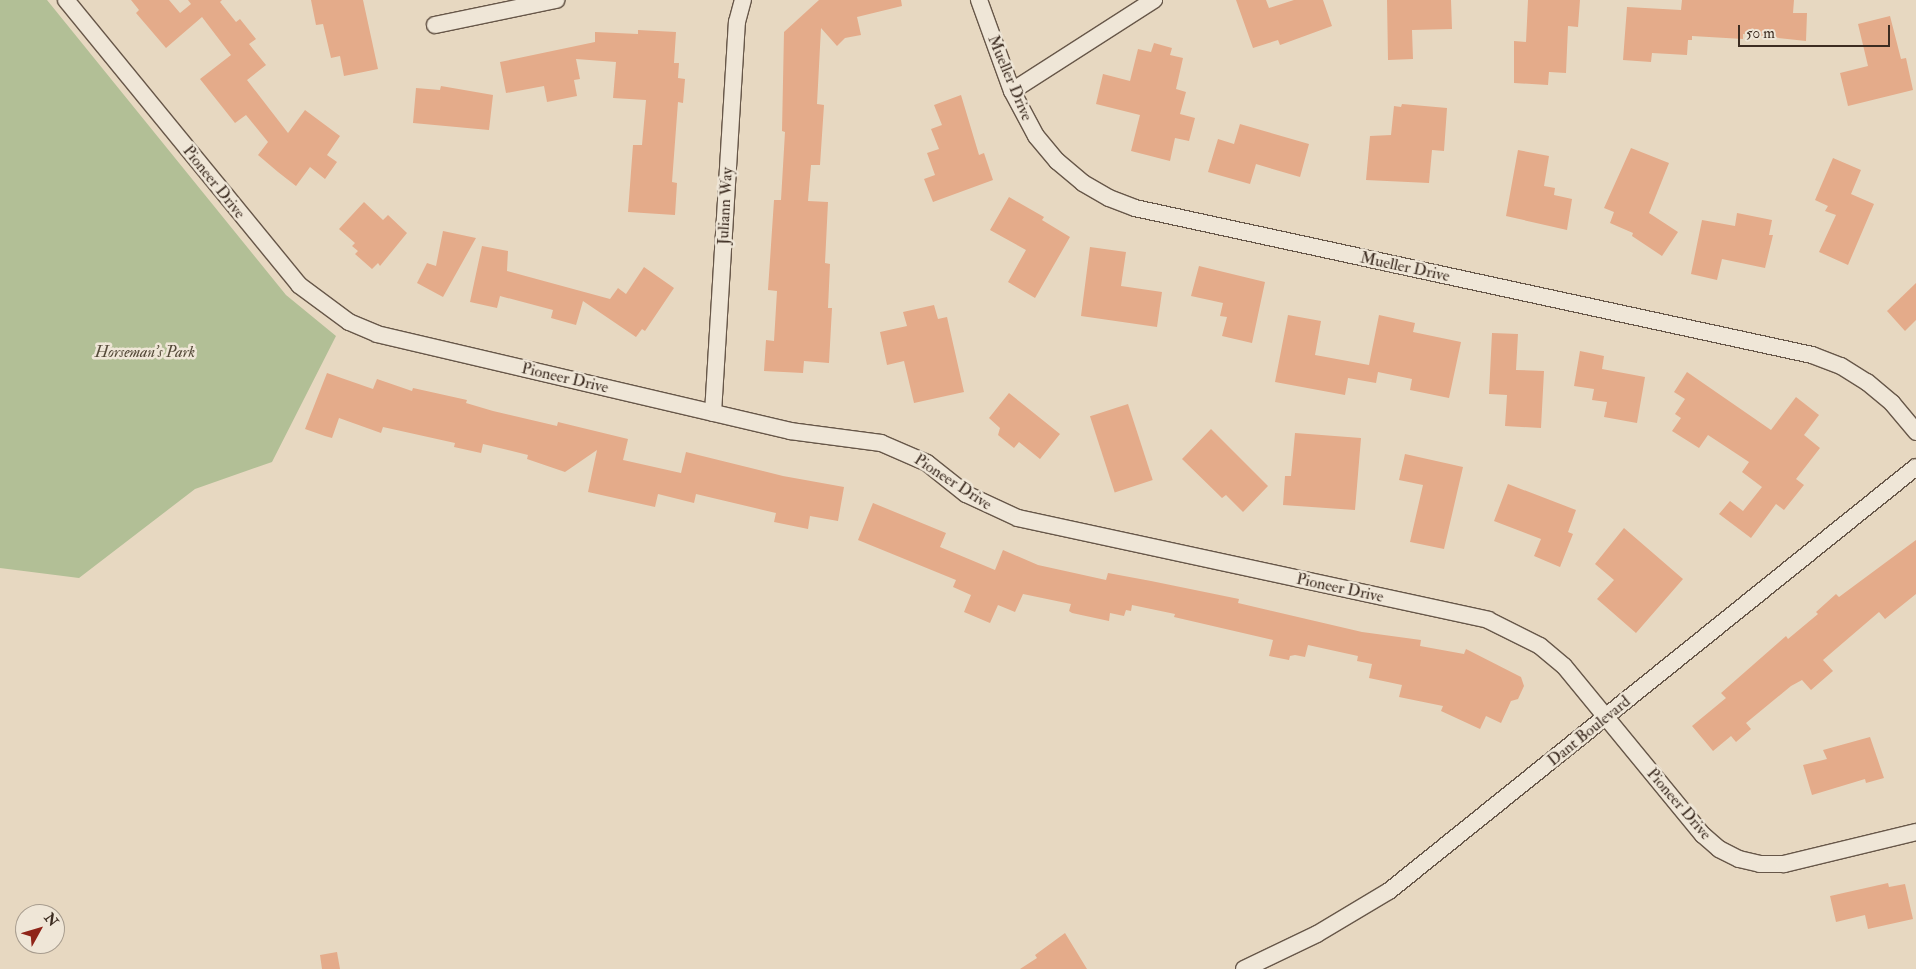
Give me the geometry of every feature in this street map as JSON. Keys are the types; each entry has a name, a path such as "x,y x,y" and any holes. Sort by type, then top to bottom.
{"street":[{"name":"Pioneer Drive","path":"66,0 299,285 323,306 377,334 790,431 881,443 904,451 927,463 966,494 1018,518 1488,620 1540,646 1564,666 1703,835 1719,849 1739,859 1760,864 1784,864 1916,832"},
{"path":"435,25 556,0"},
{"name":"Juliann Way","path":"713,413 737,22 742,0"},
{"name":"Mueller Drive","path":"978,0 1012,91 1036,136 1057,161 1083,183 1135,208 1812,355 1841,366 1867,382 1892,403 1916,432"},
{"path":"1012,91 1154,0"},
{"name":"Dant Boulevard","path":"1244,969 1318,934 1390,891 1916,467"}],"green space":[{"name":"Horseman's Park","path":"0,0 47,0 286,295 336,336 272,462 195,489 79,578 0,568"}],"building":[{"path":"131,0 169,0 180,13 191,4 188,0 222,0 220,2 236,22 240,19 256,39 249,44 266,65 247,80 288,133 305,110 340,136 327,155 337,162 325,179 310,167 296,186 278,172 258,155 268,142 246,115 235,123 200,79 231,55 202,17 166,48 136,13 139,10"},
{"path":"311,0 363,0 378,69 344,76 340,56 331,58 323,24 316,25"},
{"path":"819,0 901,0 902,6 857,17 861,35 845,38 837,46 821,28 817,104 824,105 820,165 811,165 808,201 828,202 825,263 830,264 828,308 832,308 829,363 804,361 803,373 764,371 766,340 774,341 777,291 768,290 774,200 781,200 785,132 782,131 784,32"},
{"path":"1236,0 1266,0 1269,8 1294,0 1323,0 1332,26 1280,45 1278,40 1253,48"},
{"path":"1387,0 1451,0 1452,29 1412,30 1413,59 1388,60"},
{"path":"1528,0 1580,0 1578,27 1568,26 1566,73 1549,72 1548,85 1514,83 1514,41 1526,42"},
{"path":"1682,0 1794,0 1793,13 1807,13 1806,41 1743,34 1743,39 1692,36 1692,40 1688,40 1687,55 1652,53 1651,62 1623,60 1627,7 1681,10"},
{"path":"1890,16 1901,59 1906,58 1913,90 1848,106 1840,73 1868,66 1858,24"},
{"path":"638,30 676,32 674,63 679,63 678,78 685,79 683,103 678,102 672,182 677,183 675,215 628,212 633,145 642,145 646,100 613,98 616,62 576,59 580,79 574,80 577,96 547,102 544,86 506,93 500,62 595,42 595,32 638,34"},
{"path":"1154,43 1172,48 1170,55 1183,58 1176,89 1186,92 1180,114 1195,118 1189,141 1175,138 1170,161 1131,151 1140,115 1096,104 1103,74 1130,81 1138,49 1151,52"},
{"path":"441,86 493,95 489,130 413,123 416,88 440,90"},
{"path":"961,95 979,155 984,153 993,180 933,202 924,179 935,175 927,153 939,149 931,129 942,125 934,105"},
{"path":"1402,104 1447,108 1444,151 1432,150 1429,183 1366,180 1370,136 1391,135 1394,106 1401,107"},
{"path":"1240,124 1309,144 1300,177 1256,164 1250,184 1208,172 1218,139 1234,144"},
{"path":"1631,148 1669,163 1649,213 1678,232 1662,256 1632,236 1633,233 1610,223 1614,212 1604,208"},
{"path":"1518,150 1549,156 1544,186 1555,188 1554,195 1572,199 1567,230 1506,216"},
{"path":"1833,158 1861,170 1851,194 1874,204 1848,265 1819,252 1836,215 1825,211 1828,206 1815,200"},
{"path":"1009,197 1044,217 1042,220 1070,237 1035,298 1008,282 1026,250 990,230"},
{"path":"364,202 383,220 388,215 407,233 380,266 378,263 372,269 355,254 358,251 352,246 355,243 339,229"},
{"path":"1737,213 1772,220 1769,235 1773,235 1765,268 1722,259 1717,280 1691,274 1702,220 1735,226"},
{"path":"443,231 476,238 443,297 417,283 427,263 436,266"},
{"path":"482,246 508,251 507,271 610,299 618,288 626,294 644,267 674,288 645,331 642,329 636,337 583,301 576,325 551,318 553,310 500,296 497,308 470,302"},
{"path":"1090,247 1126,252 1121,286 1162,292 1157,327 1081,316"},
{"path":"1199,266 1265,282 1252,343 1222,336 1227,317 1220,316 1223,303 1191,296"},
{"path":"1916,283 1916,320 1905,331 1887,311"},
{"path":"934,305 938,319 947,317 964,392 914,403 904,361 887,365 880,332 907,326 903,312"},
{"path":"1288,315 1321,321 1315,355 1369,365 1379,315 1415,323 1413,332 1461,342 1449,398 1410,390 1412,379 1378,372 1376,383 1348,378 1345,395 1275,382"},
{"path":"1492,333 1518,334 1516,370 1544,371 1541,428 1505,426 1507,395 1489,394"},
{"path":"1580,351 1604,356 1602,369 1645,377 1637,423 1604,417 1607,402 1592,400 1594,389 1574,386"},
{"path":"1687,372 1771,430 1796,397 1819,415 1804,435 1820,448 1796,479 1804,485 1784,510 1776,504 1751,538 1719,514 1730,501 1743,511 1762,487 1742,472 1749,462 1708,435 1699,448 1672,431 1681,418 1675,414 1685,399 1674,392"},
{"path":"327,373 373,389 377,379 412,391 413,388 467,400 466,403 493,411 557,426 558,422 628,439 623,460 681,473 686,452 783,476 844,487 838,521 810,516 808,529 774,522 776,513 696,494 694,503 658,494 655,507 588,492 597,450 565,472 527,459 528,455 483,444 481,453 454,447 455,443 383,427 381,433 339,418 332,438 325,436 305,429"},
{"path":"1009,393 1060,434 1040,459 1019,442 1014,448 998,435 1000,428 989,418"},
{"path":"1128,404 1153,480 1115,492 1090,416"},
{"path":"1211,429 1268,486 1243,512 1226,495 1222,498 1182,459"},
{"path":"1295,433 1361,438 1355,510 1283,505 1285,476 1291,476"},
{"path":"1405,454 1463,467 1444,549 1410,542 1423,485 1399,480"},
{"path":"1508,484 1576,510 1568,532 1573,534 1560,567 1534,556 1541,539 1494,521"},
{"path":"873,503 946,533 940,547 995,570 1003,550 1038,565 1106,580 1108,573 1239,599 1238,603 1362,632 1421,640 1420,646 1464,654 1466,649 1521,677 1524,686 1518,699 1511,701 1501,723 1486,716 1480,729 1441,711 1443,706 1399,697 1402,685 1369,678 1372,664 1357,661 1358,656 1308,645 1305,657 1295,655 1290,656 1289,660 1269,656 1273,640 1174,617 1175,614 1132,605 1131,611 1126,610 1124,616 1110,613 1109,621 1072,613 1069,611 1071,604 1023,594 1015,612 998,605 990,623 964,612 971,595 953,587 956,580 858,540"},
{"path":"1624,528 1683,579 1636,633 1597,599 1614,580 1595,564"},
{"path":"1916,540 1916,594 1885,619 1879,612 1823,660 1833,671 1811,690 1802,680 1791,686 1746,723 1751,729 1736,742 1731,736 1713,751 1692,726 1726,698 1721,693 1786,636 1788,639 1818,614 1816,612 1836,594 1839,597"},
{"path":"1870,737 1884,778 1866,783 1865,779 1812,795 1803,765 1827,759 1823,750"},
{"path":"1888,883 1889,887 1905,884 1913,919 1868,929 1865,915 1836,922 1830,896"},
{"path":"1065,933 1087,969 1020,969 1037,958 1035,955"},
{"path":"337,952 340,969 322,969 320,955"}]}
